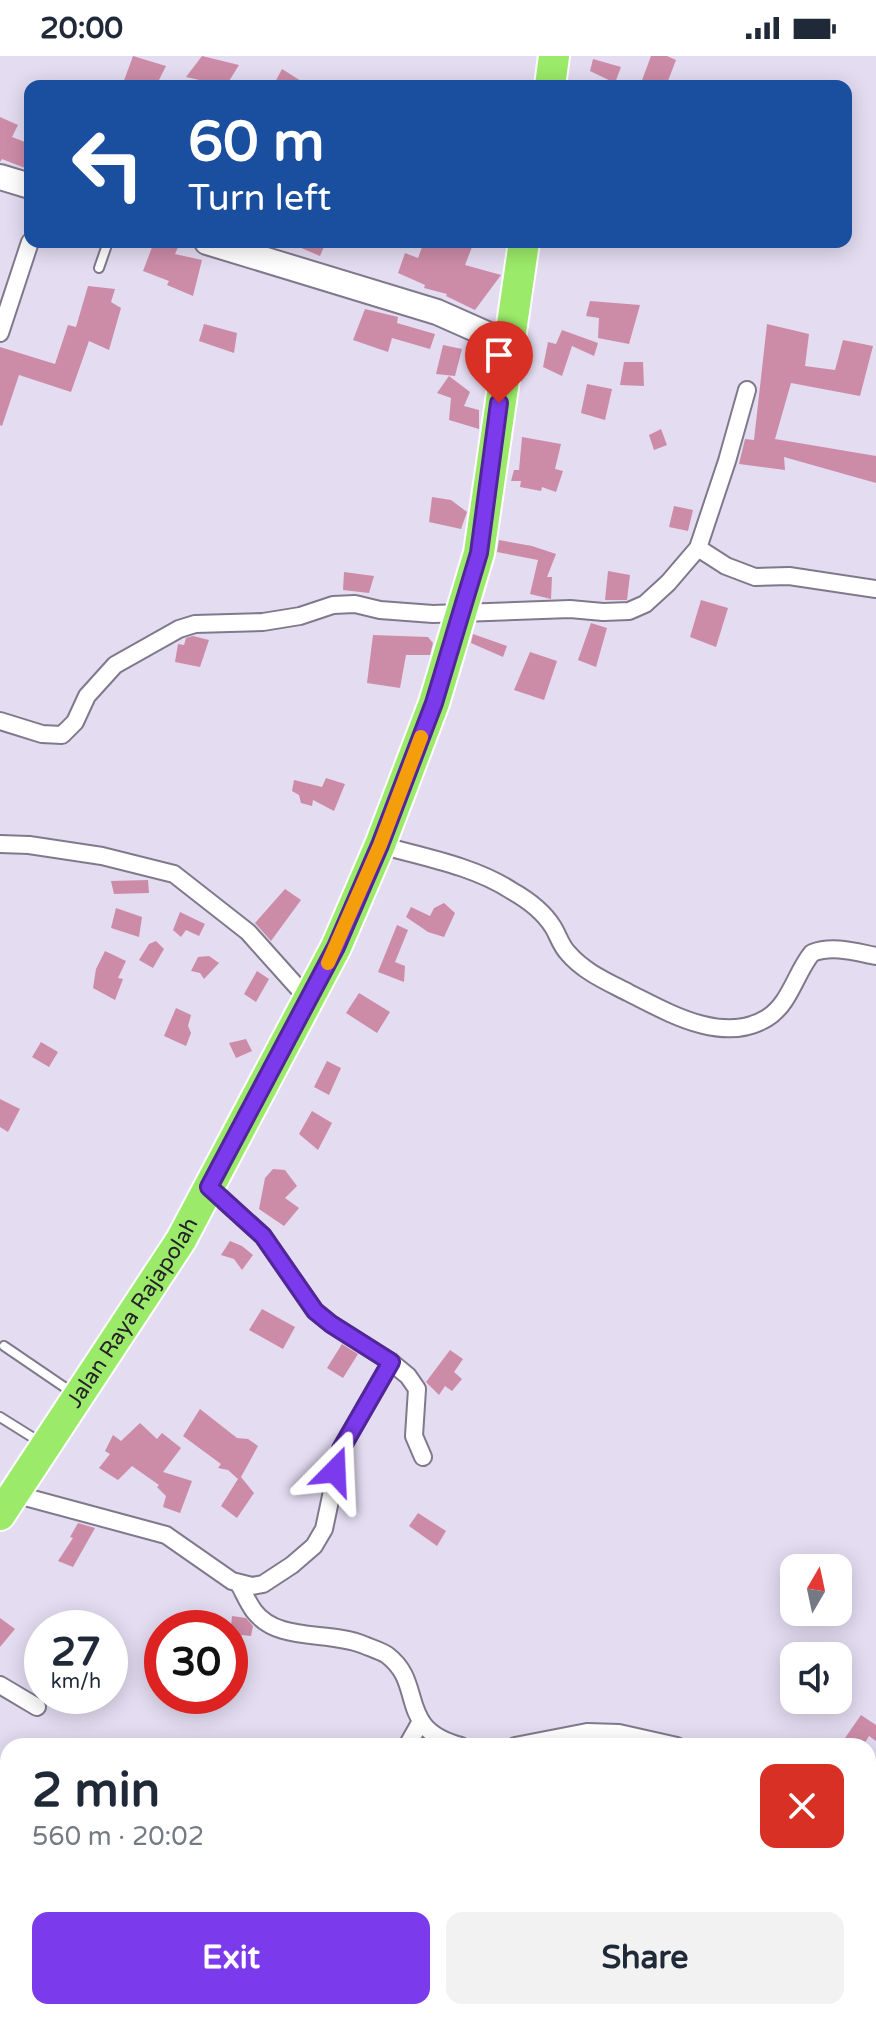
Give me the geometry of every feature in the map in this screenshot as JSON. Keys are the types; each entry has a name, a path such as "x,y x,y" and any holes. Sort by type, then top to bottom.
{"highway":[{"path":"551,80 554,56"},
{"name":"Jalan Raya Rajapolah","path":"7,1504 181,1240 336,947 380,845 434,703 479,553 523,248"}],"main road":[{"path":"0,177 24,184"},
{"path":"227,248 437,312 507,343"}],"street":[{"path":"0,333 28,248"},
{"path":"0,721 42,734 62,735 75,722 87,696 115,665 179,629 195,624 263,622 300,616 333,605 355,604 401,612 461,614 570,609 629,611 645,604 698,548 747,390"},
{"path":"698,548 726,566 755,577 789,576 876,589"},
{"path":"0,844 102,856 174,874 248,932 308,999"},
{"path":"380,845 483,876 510,889 538,909 552,926 566,952 582,966 674,1016 704,1026 747,1025 767,1018 781,1004 812,953 837,949 876,956"},
{"path":"209,1187 263,1236 315,1311 408,1376 417,1389 414,1436 423,1457"},
{"path":"7,1504 166,1535 239,1584 263,1584 314,1546 324,1529 341,1449 391,1362"},
{"path":"239,1584 253,1610 272,1627 288,1633 331,1635 387,1655 403,1673 420,1723 443,1738"},
{"path":"0,1685 24,1699"},
{"path":"412,1738 420,1723"},
{"path":"548,1738 587,1732 619,1733 641,1738"}],"lane":[{"path":"99,268 106,248"},
{"path":"4,1346 78,1396"},
{"path":"0,1417 45,1446"}],"building":[{"path":"133,56 166,66 159,80 124,80"},
{"path":"202,56 239,65 230,80 186,77"},
{"path":"651,56 667,56 676,60 668,80 642,80"},
{"path":"593,59 621,67 616,80 609,80 590,71"},
{"path":"282,69 299,80 276,80"},
{"path":"0,117 18,125 12,137 24,142 24,168 2,159 0,162"},
{"path":"152,248 178,248 175,254 202,260 193,296 167,285 169,281 143,271"},
{"path":"301,248 323,248 320,256"},
{"path":"422,248 472,248 465,265 501,275 475,310 398,273 405,253 418,258"},
{"path":"88,286 115,289 111,302 121,308 109,350 89,341 71,392 19,375 0,425 0,347 55,364 68,325 76,327"},
{"path":"590,301 640,305 629,344 598,338 599,318 586,316"},
{"path":"365,309 398,317 397,323 435,334 430,349 392,338 388,352 353,340"},
{"path":"204,324 237,333 234,353 199,341"},
{"path":"767,324 809,334 805,366 835,370 843,340 873,346 860,396 791,383 775,439 876,456 876,483 784,457 785,470 739,464 745,439 754,440"},
{"path":"562,330 598,343 594,356 572,346 562,376 543,367 548,342 556,344"},
{"path":"443,345 462,349 455,376 436,374"},
{"path":"624,362 643,362 644,386 620,385"},
{"path":"449,376 470,392 464,406 479,410 479,429 449,420 451,398 437,393"},
{"path":"587,384 612,389 605,420 581,413"},
{"path":"661,429 667,445 654,450 649,435"},
{"path":"522,437 561,444 555,469 563,471 556,492 542,487 541,491 520,487 521,481 511,481 514,470 519,470"},
{"path":"432,497 451,500 467,512 461,529 429,522"},
{"path":"674,506 693,510 688,531 669,527"},
{"path":"499,540 556,554 547,577 552,577 551,599 530,594 538,560 497,552"},
{"path":"608,571 630,575 627,600 605,600"},
{"path":"344,572 374,576 369,593 343,590"},
{"path":"701,600 728,608 716,647 690,637"},
{"path":"591,623 607,628 596,667 578,660"},
{"path":"473,634 507,646 503,657 471,643"},
{"path":"373,635 428,637 433,643 430,655 406,655 400,688 367,683"},
{"path":"193,636 209,640 200,667 175,662 178,644 184,645 186,638"},
{"path":"530,652 557,661 544,700 514,690"},
{"path":"326,778 345,784 334,811 313,800 312,806 301,803 299,795 292,791 294,780 322,787"},
{"path":"148,880 149,893 114,894 111,881"},
{"path":"285,889 301,900 271,941 255,923"},
{"path":"444,903 455,913 444,937 428,932 406,917 411,907 430,916 434,908"},
{"path":"116,908 142,917 139,937 111,928"},
{"path":"180,912 205,924 199,936 186,930 181,937 173,930"},
{"path":"397,925 408,930 395,962 405,966 404,982 378,972"},
{"path":"156,941 164,949 153,968 139,960 149,944"},
{"path":"105,951 126,961 118,978 123,979 115,1000 93,988 96,969"},
{"path":"209,956 219,963 204,979 200,973 191,971 198,957"},
{"path":"257,971 269,979 256,1002 244,994"},
{"path":"359,993 390,1012 377,1033 346,1013"},
{"path":"176,1008 191,1015 188,1026 191,1033 186,1046 164,1036"},
{"path":"246,1039 252,1051 236,1058 229,1043"},
{"path":"41,1042 58,1052 49,1067 32,1057"},
{"path":"327,1061 341,1068 329,1095 314,1087"},
{"path":"0,1099 20,1109 8,1132 0,1127"},
{"path":"312,1111 332,1123 318,1150 299,1134"},
{"path":"273,1169 285,1170 297,1186 285,1198 299,1208 284,1226 259,1209 265,1178"},
{"path":"230,1241 253,1255 242,1270 234,1259 221,1255"},
{"path":"262,1309 295,1327 283,1349 249,1330"},
{"path":"342,1344 358,1354 343,1378 327,1368"},
{"path":"450,1350 463,1359 454,1372 462,1379 452,1391 445,1386 439,1395 426,1382"},
{"path":"200,1409 237,1438 248,1439 258,1446 241,1477 254,1493 237,1518 221,1506 238,1479 228,1470 218,1468 221,1464 183,1436"},
{"path":"140,1423 157,1439 162,1433 181,1448 163,1472 192,1481 180,1513 163,1507 166,1496 157,1487 159,1485 132,1466 118,1480 99,1468 110,1454 105,1451 113,1435 121,1441"},
{"path":"418,1513 446,1531 437,1546 409,1526"},
{"path":"78,1523 95,1528 73,1567 58,1561 73,1538 70,1537"},
{"path":"0,1618 15,1629 0,1647"},
{"path":"248,1620 253,1626 251,1636 248,1636"},
{"path":"861,1715 876,1725 876,1738 845,1738"}],"slow traffic":[{"path":"328,963 380,845 421,737"}],"route":[{"path":"335,1471 341,1449 391,1362 315,1311 263,1236 209,1187 336,947 380,845 434,703 479,553 499,403"}]}
